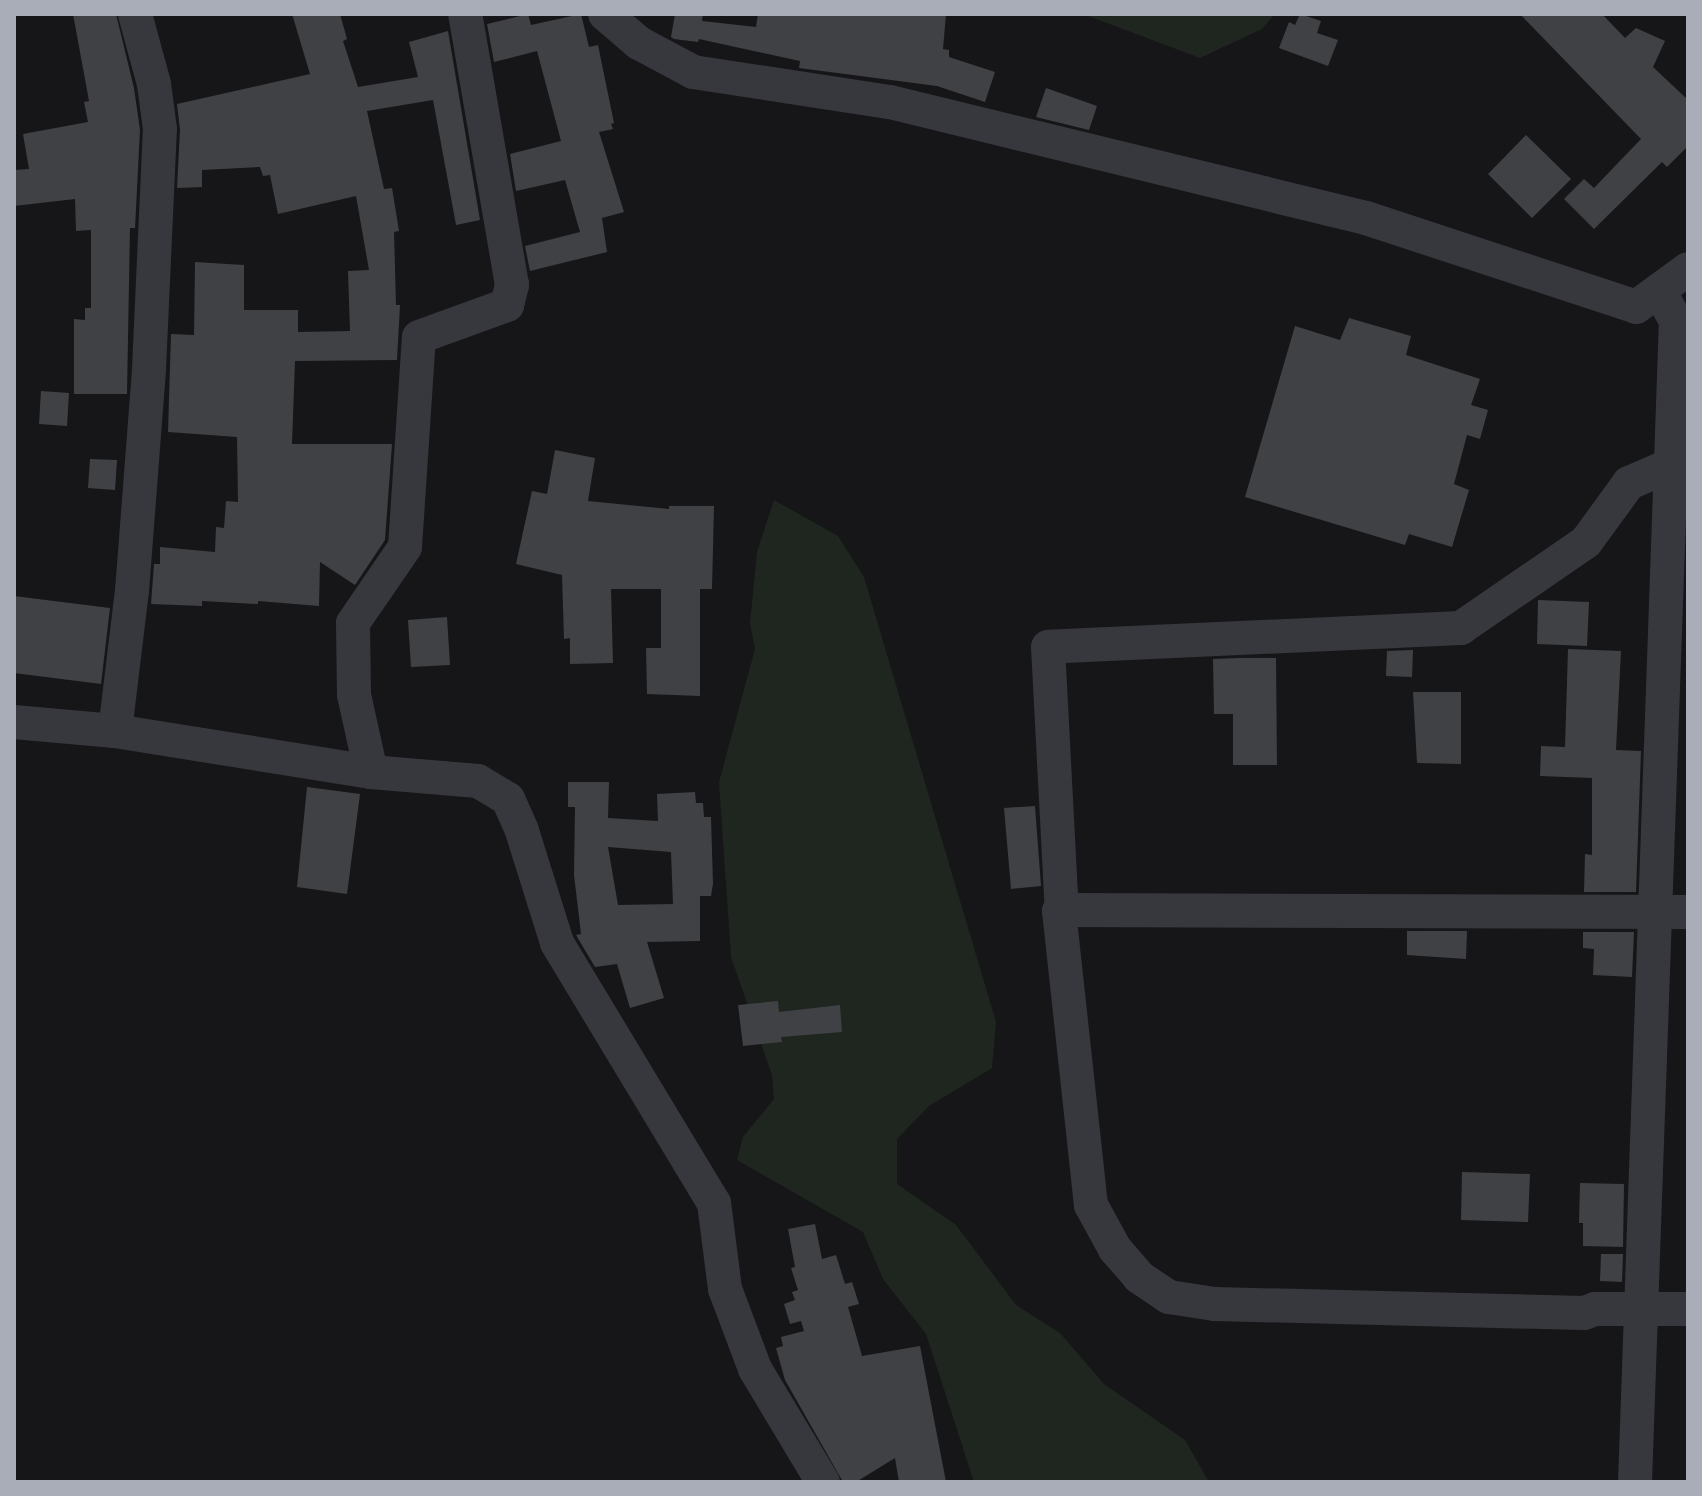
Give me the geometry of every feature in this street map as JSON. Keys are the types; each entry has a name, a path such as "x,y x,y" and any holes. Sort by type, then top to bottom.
{"street":[{"path":"115,731 132,591 149,369 160,129 154,84 135,14"},
{"path":"371,772 354,695 353,623 405,547 419,337 507,305 512,285 465,14"},
{"path":"605,14 639,43 693,72 890,102 1366,218 1636,307 1688,269"},
{"path":"1635,1482 1653,911 1679,516 1671,465 1676,321 1659,290"},
{"path":"1671,465 1629,483 1586,542 1461,628 1048,647 1062,910 1059,911 1091,1205 1115,1249 1139,1277 1169,1297 1214,1304 1584,1313 1639,1308 1688,1309"},
{"path":"14,722 115,731 371,772 478,781 508,799 522,831 557,943 714,1203 725,1289 755,1369 823,1482"},
{"path":"1062,910 1688,912"}],"shaded area":[{"path":"1083,14 1275,14 1262,29 1200,58"},
{"path":"774,500 838,536 864,577 996,1022 992,1068 929,1106 897,1139 897,1184 956,1225 1016,1305 1060,1333 1104,1384 1185,1440 1209,1482 974,1482 926,1334 883,1279 863,1232 737,1160 743,1137 774,1099 772,1075 731,957 719,782 755,649 750,623 757,552"}],"building":[{"path":"73,14 116,14 134,88 140,130 135,228 130,228 127,394 74,394 74,319 85,320 85,308 91,308 91,230 76,231 75,199 14,206 14,170 29,169 23,134 88,122 84,102 89,101"},
{"path":"292,14 340,14 347,39 343,41 358,87 418,77 409,42 448,31 480,220 456,225 433,100 367,111 384,189 392,188 399,231 394,232 396,305 400,305 397,360 295,361 292,444 392,444 385,540 355,585 320,562 319,606 258,601 258,604 202,601 202,606 151,604 154,564 160,564 160,547 215,552 216,527 224,528 226,501 238,502 237,437 168,432 171,334 194,335 195,262 244,265 244,310 298,310 298,332 350,331 348,271 369,270 356,196 278,214 270,175 263,176 260,167 202,170 202,187 177,188 180,130 177,104 310,74"},
{"path":"528,14 531,25 581,14 589,47 598,45 614,123 611,124 613,129 599,132 624,212 602,218 607,252 530,271 525,246 580,232 565,180 516,191 510,154 561,141 537,51 494,62 487,24"},
{"path":"675,14 703,14 702,21 756,27 758,14 946,14 943,49 949,50 949,57 995,72 985,102 937,86 799,68 800,61 699,39 698,42 674,39 671,37"},
{"path":"1300,14 1321,21 1317,33 1338,40 1328,66 1279,48 1289,22 1295,25"},
{"path":"1520,14 1602,14 1625,38 1636,28 1665,41 1653,67 1688,100 1688,146 1667,167 1662,162 1594,229 1564,199 1584,179 1594,188 1641,139"},
{"path":"1046,88 1097,106 1089,130 1036,117"},
{"path":"1526,135 1571,179 1532,218 1488,174"},
{"path":"1349,318 1411,336 1406,355 1480,379 1471,405 1488,410 1480,439 1467,435 1454,484 1469,490 1452,547 1409,534 1405,545 1245,497 1295,326 1340,340"},
{"path":"41,391 69,393 67,426 39,424"},
{"path":"555,450 595,458 588,501 669,509 669,506 714,506 712,589 700,589 700,696 647,694 646,648 661,648 661,589 611,589 613,663 570,664 570,638 564,639 562,575 516,564 532,491 547,494"},
{"path":"90,459 117,460 115,490 88,488"},
{"path":"14,596 110,608 101,684 14,673"},
{"path":"1538,600 1589,602 1587,646 1537,644"},
{"path":"447,617 450,665 411,667 408,620"},
{"path":"1568,649 1621,651 1616,750 1641,751 1636,892 1584,892 1585,854 1592,855 1592,778 1540,776 1541,746 1565,747"},
{"path":"1413,650 1412,677 1386,676 1387,651"},
{"path":"1276,658 1277,765 1233,765 1233,714 1214,714 1213,659"},
{"path":"1413,692 1461,692 1461,764 1417,763"},
{"path":"568,782 609,782 608,818 658,821 657,794 695,792 696,803 703,803 704,817 711,817 713,884 711,896 700,896 700,941 647,942 664,998 630,1008 617,964 595,967 576,935 581,934 574,875 575,807 568,807","holes":["608,847 671,852 673,904 618,905"]},
{"path":"307,787 360,794 347,894 297,887"},
{"path":"1035,806 1041,886 1011,889 1004,808"},
{"path":"1407,931 1467,931 1466,959 1407,955"},
{"path":"1583,932 1634,932 1632,977 1593,975 1594,949 1583,948"},
{"path":"778,1001 779,1012 840,1005 842,1032 781,1037 782,1042 743,1046 738,1005"},
{"path":"1462,1172 1530,1174 1528,1222 1461,1220"},
{"path":"1580,1183 1624,1184 1623,1247 1583,1246 1583,1223 1579,1223"},
{"path":"815,1224 822,1259 836,1255 845,1284 852,1282 859,1304 848,1307 862,1356 920,1346 946,1482 899,1482 895,1458 856,1482 843,1482 785,1380 776,1348 783,1346 781,1337 804,1331 801,1321 790,1324 784,1304 795,1300 792,1292 798,1290 791,1268 795,1267 788,1229"},
{"path":"1601,1254 1623,1254 1622,1282 1600,1281"}]}
